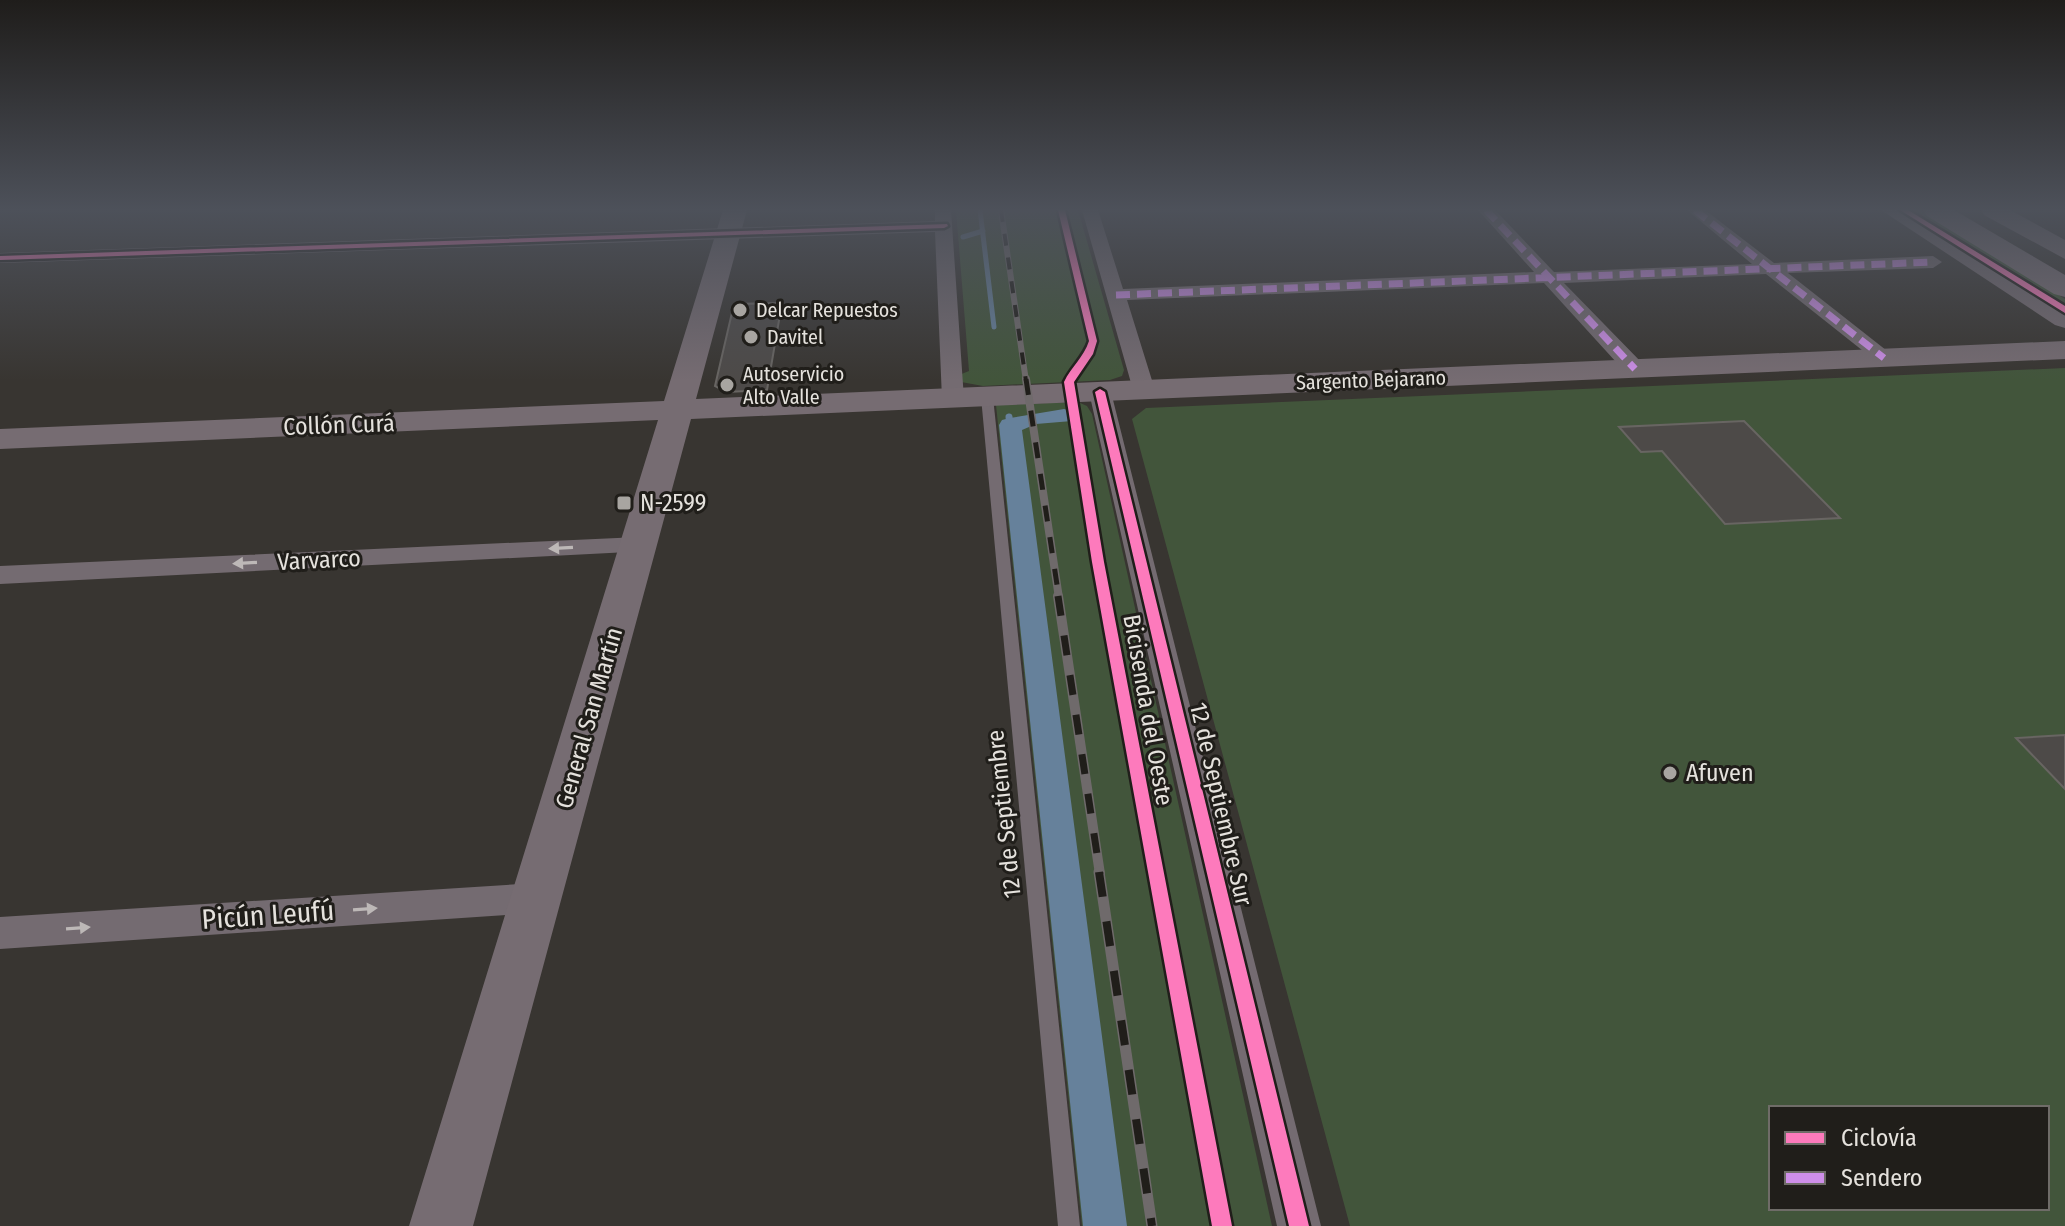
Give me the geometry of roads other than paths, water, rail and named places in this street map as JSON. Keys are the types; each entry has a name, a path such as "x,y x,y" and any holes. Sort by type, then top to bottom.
{"highway":[{"path":"2031,267 2065,288"}],"main road":[{"name":"General San Martín","path":"441,1226 718,267"},
{"path":"1983,267 2065,319"},
{"name":"Sargento Bejarano","path":"678,411 2065,350"},
{"name":"Collón Curá","path":"0,439 678,411"}],"street":[{"path":"946,267 953,399"},
{"path":"1108,267 1144,390"},
{"path":"1540,267 1635,369"},
{"path":"1116,295 1791,267"},
{"path":"1770,268 1884,358"},
{"name":"12 de Septiembre Sur","path":"1100,392 1299,1226"},
{"name":"Varvarco","path":"0,575 639,545"},
{"name":"Picún Leufú","path":"0,933 537,898"}],"lane":[{"name":"12 de Septiembre","path":"987,397 1069,1226"}],"waterway":[{"path":"987,267 994,327"},
{"path":"1042,419 1064,416"},
{"path":"1009,417 1010,425"},
{"path":"1026,422 1010,425 1105,1226"}],"railway":[{"path":"1009,267 1026,381"},
{"path":"1026,379 1059,598"},
{"path":"1058,596 1100,874"},
{"path":"1099,872 1152,1226"}],"place":[{"name":"Delcar Repuestos","path":"740,310"},
{"name":"Davitel","path":"751,337"},
{"name":"Autoservicio Alto Valle","path":"727,385"},
{"name":"N-2599","path":"624,503"},
{"name":"Afuven","path":"1670,773"}]}
